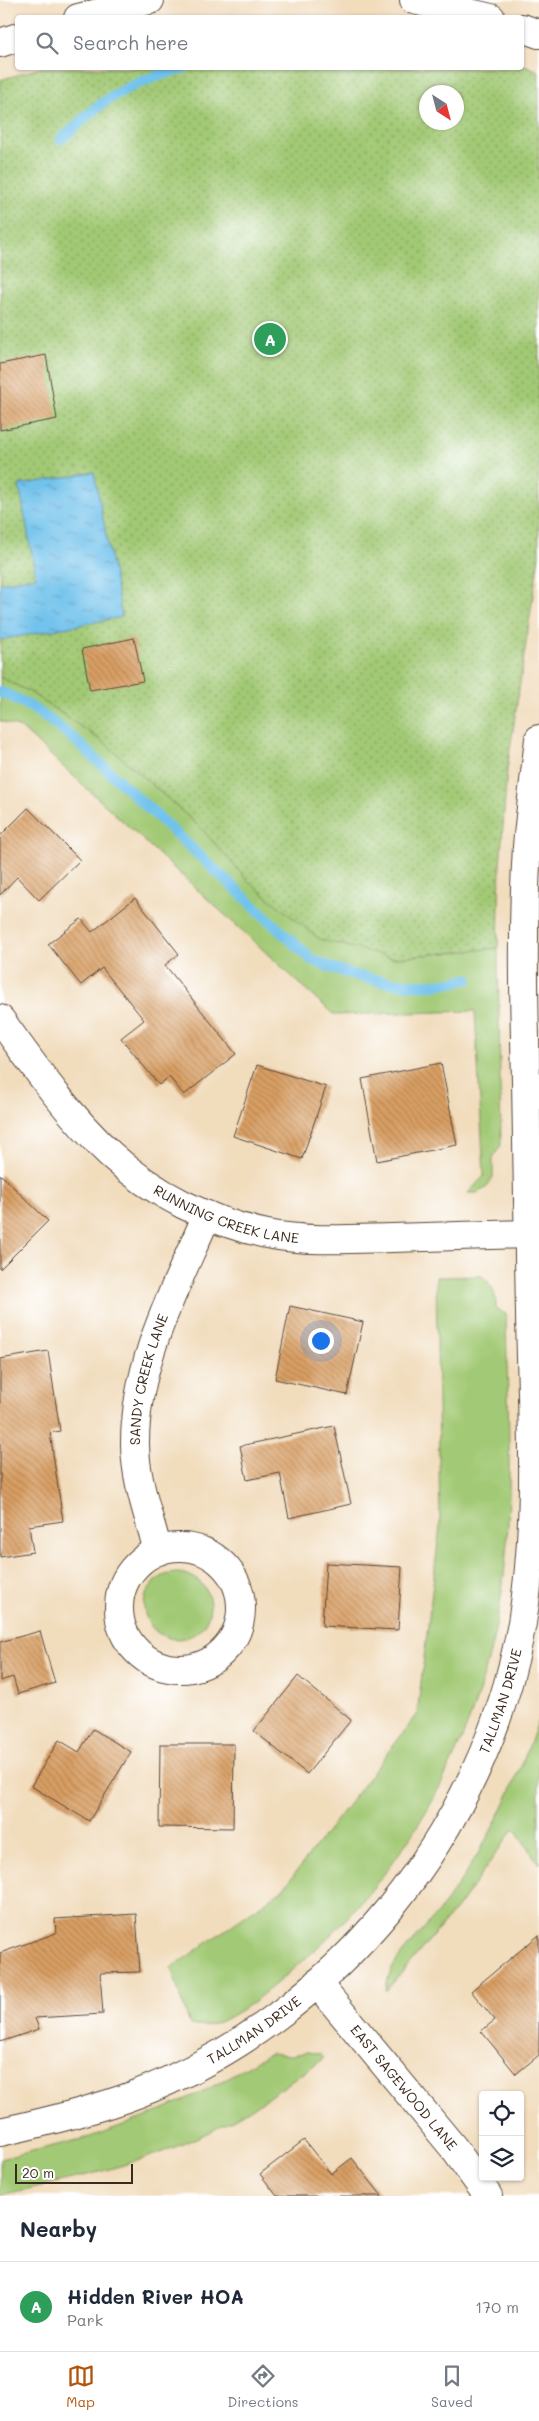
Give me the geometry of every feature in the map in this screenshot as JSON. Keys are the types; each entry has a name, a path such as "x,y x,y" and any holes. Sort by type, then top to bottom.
{"street":[{"path":"90,15 150,0"},
{"path":"414,0 478,15"},
{"path":"524,29 539,34"},
{"path":"0,43 15,39"},
{"name":"TALLMAN DRIVE","path":"0,2132 87,2111 169,2080 244,2038 317,1983 378,1924 407,1888 452,1820 484,1754 508,1685 522,1626 532,1536 532,1433 523,943 527,847 539,739"},
{"name":"RUNNING CREEK LANE","path":"0,1019 79,1122 111,1155 159,1191 207,1215 242,1228 298,1238 365,1239 528,1234"},
{"name":"SANDY CREEK LANE","path":"158,1551 138,1471 135,1443 140,1398 156,1332 207,1215"},
{"path":"177,1547 196,1549 213,1557 228,1570 237,1586 241,1605 239,1624 231,1641 218,1656 202,1665 180,1669 159,1666 141,1655 127,1640 120,1620 120,1598 127,1578 140,1562 158,1551 177,1547"},
{"name":"EAST SAGEWOOD LANE","path":"317,1983 453,2146 488,2196"}],"green space":[{"path":"524,65 539,71 539,556 507,770 500,867 498,948 393,958 319,939 249,882 202,829 105,743 30,692 0,677 0,80 33,70 524,70"},
{"path":"0,677 30,692 105,743 202,829 249,882 393,958 498,948 501,1145 493,1158 493,1177 486,1188 477,1193 468,1193 484,1176 475,1011 334,1015 21,728 0,721"},
{"path":"482,1276 493,1290 496,1309 506,1314 509,1456 508,1513 507,1542 500,1601 488,1659 471,1715 448,1769 420,1821 387,1870 350,1915 307,1957 245,2007 218,2023 204,2026 190,2025 171,1968 282,1890 417,1715 440,1526 436,1277"},
{"path":"177,1573 190,1576 200,1583 207,1593 210,1606 207,1619 200,1629 190,1636 177,1639 164,1636 154,1629 147,1619 144,1606 147,1593 154,1583 164,1576"},
{"path":"539,1719 539,1864 514,1828 461,1903 386,1991 390,1972 395,1964 446,1902 463,1878 493,1827 518,1774"},
{"path":"308,2052 320,2054 324,2058 263,2101 214,2130 155,2155 125,2165 0,2195 0,2159 90,2137 148,2116 208,2089 270,2053 291,2055"}],"water":[{"path":"94,472 122,617 0,640 0,583 36,577 19,485"}],"building":[{"path":"46,355 57,419 0,430 0,364"},
{"path":"134,638 143,681 90,690 82,649"},
{"path":"28,808 80,860 39,900 17,877 0,895 0,836"},
{"path":"135,898 179,954 165,965 236,1054 184,1095 169,1077 159,1085 121,1038 144,1020 102,968 81,985 48,944 81,919 92,932"},
{"path":"441,1063 457,1145 377,1161 362,1079"},
{"path":"257,1065 326,1087 302,1159 233,1136"},
{"path":"0,1174 48,1221 0,1269"},
{"path":"290,1306 363,1322 347,1395 275,1379"},
{"path":"48,1351 60,1431 50,1433 63,1521 29,1526 33,1552 0,1557 0,1359"},
{"path":"334,1426 351,1504 289,1518 280,1473 247,1480 240,1446"},
{"path":"326,1563 402,1567 398,1630 322,1626"},
{"path":"40,1631 55,1683 18,1694 13,1677 0,1681 0,1642"},
{"path":"298,1676 351,1720 307,1774 254,1731"},
{"path":"93,1729 131,1752 89,1821 31,1786 59,1740 79,1752"},
{"path":"160,1744 234,1744 233,1828 159,1827"},
{"path":"136,1914 140,1972 100,1973 103,2014 35,2018 39,2029 0,2042 0,1953 56,1933 55,1919"},
{"path":"539,1935 539,2055 516,2074 481,2031 495,2020 471,1991"},
{"path":"304,2140 331,2174 352,2158 382,2196 277,2196 260,2174"}],"waterway":[{"path":"61,139 96,108 116,94 149,79 177,70"},
{"path":"0,692 29,706 73,738 312,960 349,973 388,982 428,985 468,979"}],"place":[{"name":"Hidden River HOA","path":"270,339"}]}
